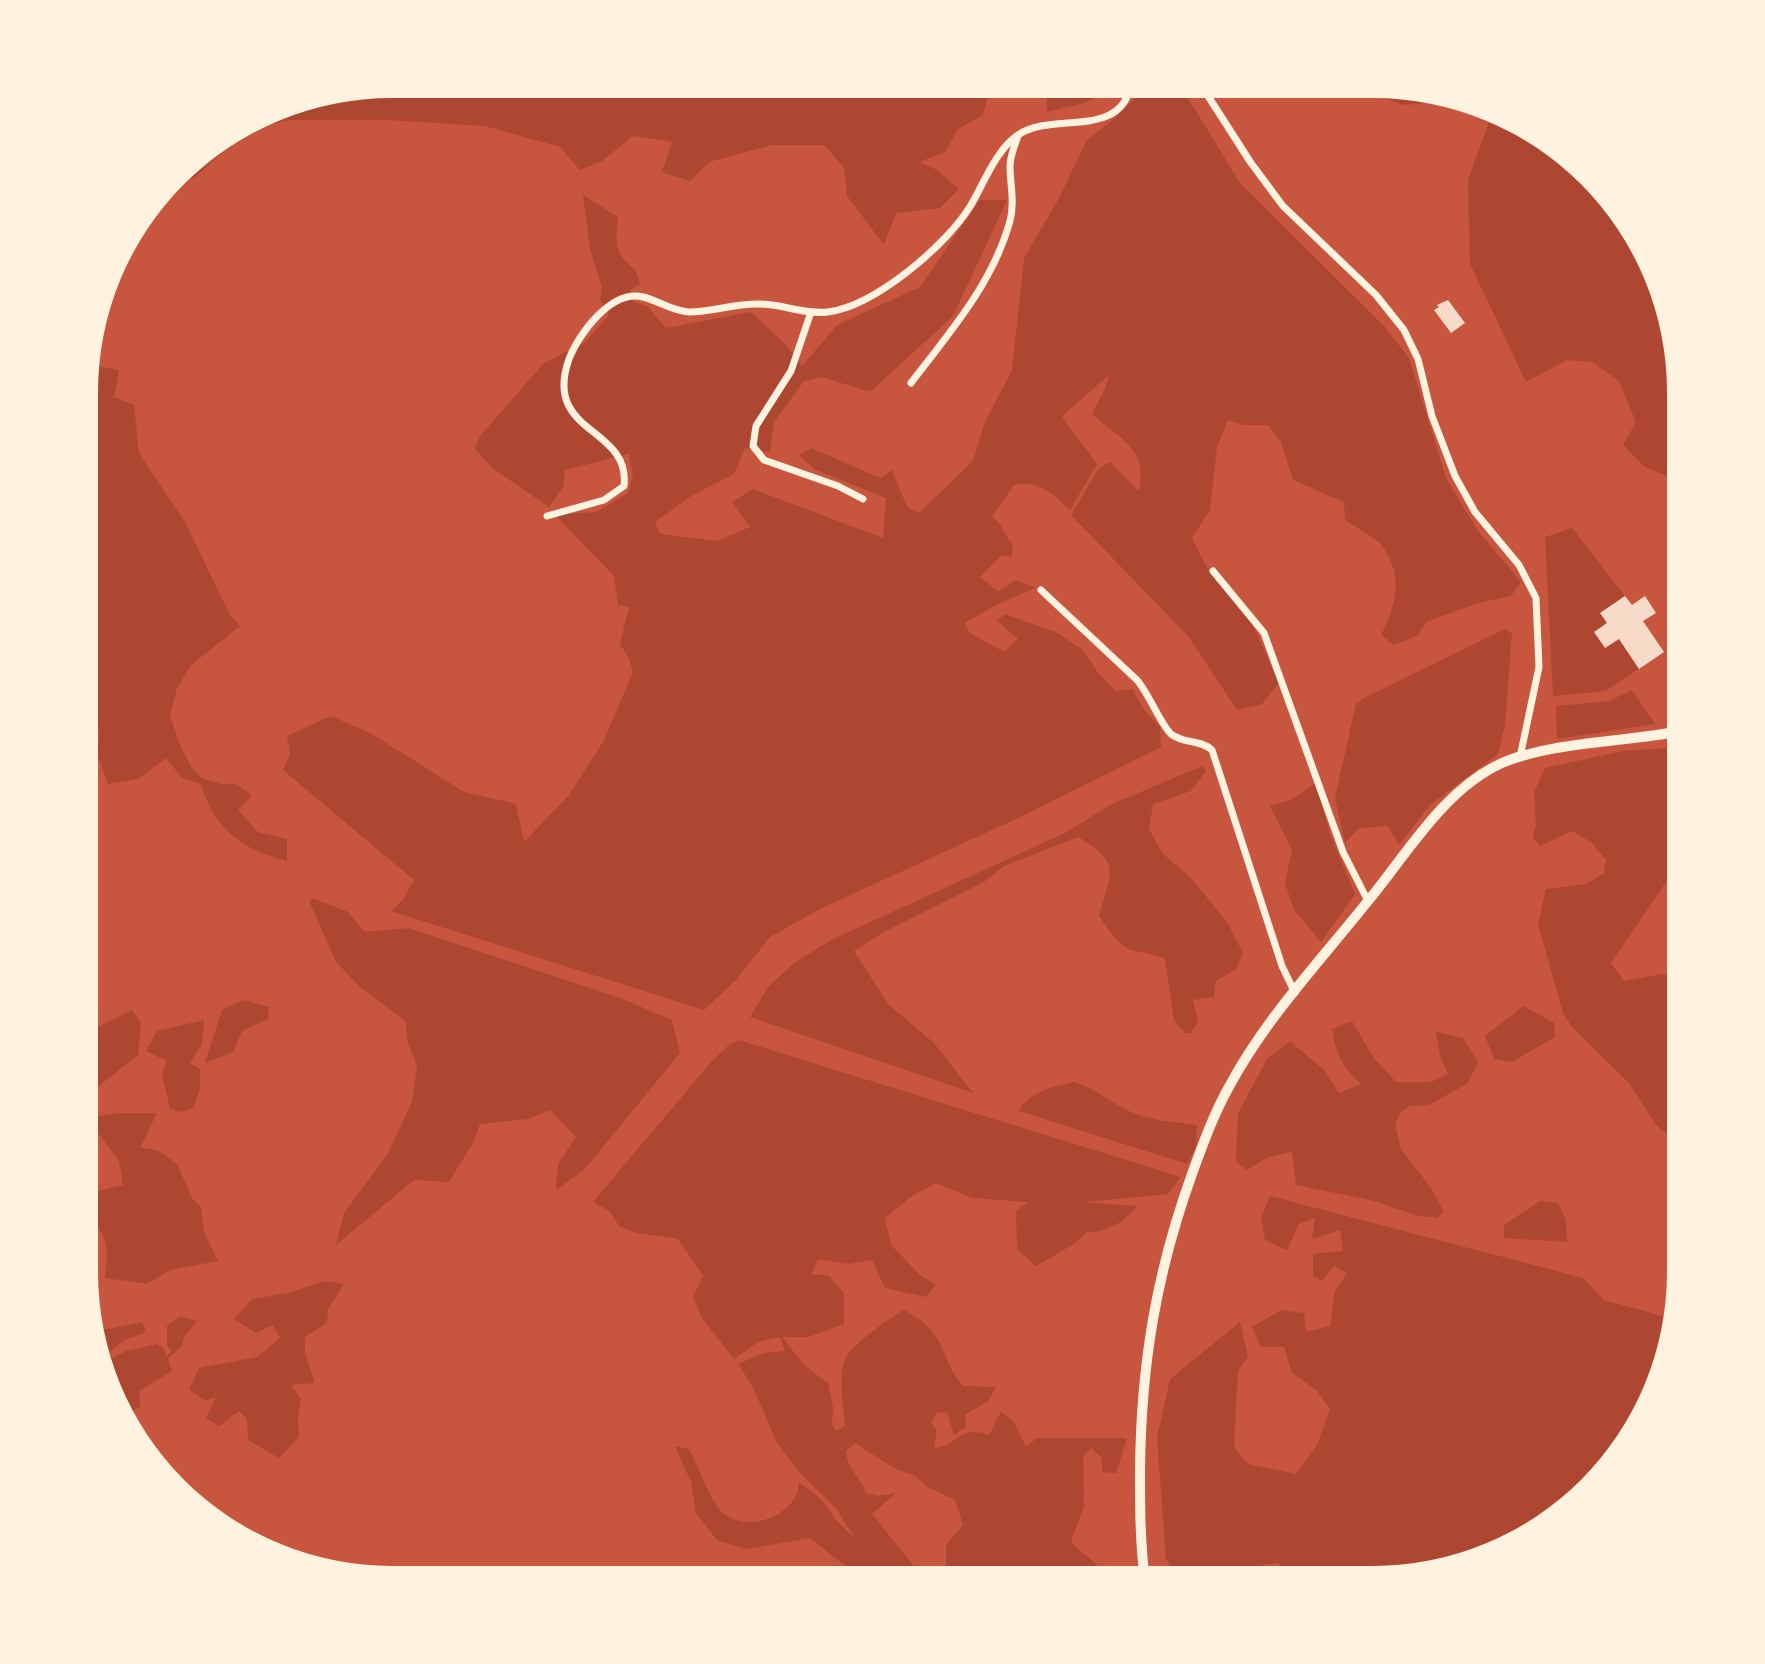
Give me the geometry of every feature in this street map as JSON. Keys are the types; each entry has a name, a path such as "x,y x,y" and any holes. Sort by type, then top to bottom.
{"main road":[{"path":"1144,1566 1140,1518 1141,1402 1151,1317 1161,1273 1199,1155 1229,1086 1258,1041 1368,901 1456,796 1483,774 1520,757 1667,733"}],"street":[{"path":"547,516 604,500 624,486 626,476 615,451 579,422 569,410 566,396 567,368 578,342 601,313 614,303 626,297 641,297 687,312 760,304 811,312 847,307 920,261 959,222 1000,156 1019,134 1043,126 1103,119 1126,98"},
{"path":"1209,98 1283,206 1376,295 1404,330 1418,359 1438,433 1455,476 1484,526 1519,565 1532,589 1536,598 1539,667 1520,757"},
{"path":"911,383 974,299 1000,247 1011,220 1010,163 1019,134"},
{"path":"811,312 791,371 756,426 753,446 764,460 838,486 863,499"},
{"path":"1213,571 1264,633 1343,852 1368,901"},
{"path":"1041,590 1137,680 1171,733 1181,739 1205,744 1212,750 1282,966 1295,993"}],"shaded area":[{"path":"392,98 987,99 983,115 958,129 945,152 919,162 937,170 959,189 940,208 896,213 884,245 847,196 844,168 824,145 772,145 709,162 690,181 662,172 672,142 633,136 602,161 580,170 560,147 485,126 388,120 290,120 268,125 334,104"},
{"path":"1046,98 1094,98 1084,103 1047,112"},
{"path":"1135,98 1188,98 1240,183 1384,326 1409,358 1446,478 1478,531 1521,582 1511,596 1479,603 1426,622 1418,635 1394,645 1381,635 1391,613 1395,590 1393,568 1382,546 1345,520 1344,502 1293,480 1281,442 1268,425 1243,425 1228,420 1217,447 1210,510 1192,538 1206,566 1253,625 1279,683 1262,704 1237,710 1188,636 1071,515 1099,468 1110,462 1139,491 1140,464 1136,455 1122,438 1092,414 1109,375 1062,416 1097,464 1070,510 1045,489 1023,484 1014,485 992,516 1013,546 1011,557 1002,555 980,577 998,591 1016,580 1035,588 965,623 970,633 1004,652 1018,639 997,621 1005,614 1056,632 1083,650 1099,674 1116,691 1132,689 1145,711 1160,727 1161,747 1018,818 820,909 770,937 736,980 704,1010 391,911 403,900 414,880 283,770 290,754 287,736 331,716 372,734 464,792 516,804 524,842 569,795 603,742 633,672 620,644 629,607 618,605 614,576 555,515 596,512 628,493 633,475 629,454 565,470 563,487 549,507 492,468 475,449 480,436 544,363 584,343 609,315 600,300 602,288 590,249 583,195 618,217 618,248 635,270 640,284 630,290 633,302 647,306 666,328 751,312 786,345 802,366 837,325 920,287 980,200 1007,200 953,316 870,392 822,377 804,381 774,422 770,452 745,448 734,474 691,496 655,522 660,534 717,541 750,527 732,502 753,489 883,538 886,498 816,470 799,456 811,448 881,478 892,470 907,507 919,513 973,461 985,422 1012,370 1024,258 1058,200 1087,140"},
{"path":"1386,99 1426,103 1404,105"},
{"path":"1489,122 1537,147 1567,171 1618,228 1645,279 1661,334 1667,392 1667,476 1645,467 1623,445 1636,422 1619,381 1592,362 1567,360 1526,382 1470,264 1468,180"},
{"path":"229,147 194,178 189,179"},
{"path":"100,367 119,370 114,397 134,405 139,453 185,522 230,615 240,626 191,665 177,688 170,715 179,743 191,767 201,778 221,784 236,784 252,795 238,810 258,832 287,839 287,861 257,851 232,835 213,813 201,784 182,778 166,758 138,779 108,784 98,756"},
{"path":"1572,528 1625,596 1601,613 1607,623 1594,632 1605,648 1619,639 1639,669 1605,691 1553,696 1545,537"},
{"path":"1505,629 1512,633 1505,725 1498,754 1430,805 1399,845 1388,826 1359,828 1345,843 1335,798 1356,704"},
{"path":"1632,690 1655,724 1557,739 1556,706 1609,701"},
{"path":"1667,748 1667,881 1611,963 1624,981 1667,975 1667,1134 1657,1126 1629,1083 1572,1027 1563,1013 1538,924 1546,889 1586,884 1604,873 1606,860 1591,842 1572,831 1540,846 1533,837 1536,825 1534,792 1545,768 1623,751"},
{"path":"1202,766 1206,771 1191,791 1153,804 1149,829 1163,854 1191,878 1227,922 1243,953 1236,969 1216,981 1214,997 1193,1000 1198,1021 1191,1033 1185,1033 1174,1020 1165,959 1127,948 1113,936 1099,916 1110,870 1102,854 1078,837 1004,866 984,882 882,933 854,951 888,1004 934,1043 973,1093 750,1017 768,987 794,963 831,940 1067,832 1110,805"},
{"path":"1316,783 1331,837 1355,894 1321,942 1294,910 1285,883 1292,850 1270,806 1291,800"},
{"path":"312,898 348,912 365,932 409,928 620,998 672,1020 680,1053 584,1170 556,1190 558,1164 576,1137 550,1110 528,1119 480,1124 473,1143 449,1182 414,1180 336,1245 344,1213 387,1155 412,1102 417,1066 408,1043 405,1021 360,987 336,962 309,901"},
{"path":"243,1000 269,1007 268,1019 242,1031 233,1052 205,1063 222,1010"},
{"path":"1523,1006 1554,1023 1555,1037 1512,1062 1494,1059 1485,1036"},
{"path":"132,1010 141,1023 138,1055 100,1085 98,1085 98,1027"},
{"path":"204,1020 202,1044 190,1063 200,1069 200,1089 193,1108 181,1112 170,1109 162,1074 167,1061 146,1051 157,1031"},
{"path":"1352,1021 1373,1057 1396,1082 1431,1082 1448,1074 1440,1056 1436,1032 1463,1038 1478,1062 1468,1083 1429,1105 1410,1106 1400,1113 1395,1124 1401,1149 1431,1188 1444,1212 1437,1218 1415,1215 1375,1201 1296,1185 1292,1152 1268,1157 1247,1170 1236,1162 1238,1113 1267,1059 1290,1041 1324,1070 1339,1093 1361,1084 1341,1060 1332,1029"},
{"path":"739,1040 1181,1177 1168,1194 1085,1202 1039,1199 1138,1206 1121,1222 1086,1233 1074,1244 1036,1266 1017,1249 1016,1211 1028,1202 972,1198 936,1183 912,1196 885,1218 891,1245 919,1274 936,1285 926,1297 885,1288 872,1260 849,1264 818,1259 812,1274 829,1276 844,1293 844,1324 809,1337 782,1337 805,1366 828,1383 833,1407 832,1425 836,1431 845,1426 841,1381 846,1357 864,1338 904,1310 918,1318 935,1336 963,1386 996,1387 988,1401 965,1415 966,1427 954,1435 947,1412 937,1413 931,1422 937,1431 934,1448 971,1432 989,1435 1001,1411 1014,1422 1026,1447 1037,1438 1127,1438 1116,1473 1102,1472 1102,1458 1091,1448 1083,1457 1084,1506 1071,1541 1098,1566 946,1566 946,1545 963,1525 955,1500 928,1487 915,1476 894,1468 855,1443 846,1451 847,1458 866,1493 878,1496 896,1493 872,1514 914,1566 845,1566 810,1538 746,1549 717,1540 696,1513 691,1482 675,1446 689,1449 717,1506 732,1518 757,1522 781,1512 797,1494 799,1482 821,1499 856,1540 836,1508 801,1474 777,1443 752,1385 738,1364 764,1353 785,1351 780,1337 758,1342 734,1359 702,1318 693,1297 703,1276 678,1239 620,1227 609,1211 593,1202 711,1062 730,1044"},
{"path":"1073,1082 1137,1114 1197,1125 1196,1147 1187,1164 1019,1111 1035,1095"},
{"path":"157,1113 140,1148 157,1150 177,1164 192,1198 201,1207 204,1232 218,1261 170,1270 147,1284 105,1278 106,1243 98,1228 98,1191 123,1185 119,1161 98,1133 98,1116"},
{"path":"1270,1196 1583,1278 1604,1300 1663,1316 1645,1385 1618,1436 1581,1480 1537,1517 1486,1544 1449,1556 1393,1565 1280,1566 1278,1563 1257,1566 1170,1566 1166,1559 1157,1438 1170,1379 1240,1322 1248,1357 1238,1371 1234,1447 1248,1464 1296,1474 1317,1445 1330,1409 1316,1390 1292,1373 1284,1347 1261,1347 1252,1327 1281,1310 1304,1313 1306,1332 1330,1326 1335,1291 1347,1273 1334,1266 1322,1281 1313,1276 1313,1254 1343,1251 1340,1230 1312,1239 1315,1218 1299,1224 1287,1250 1265,1240 1261,1218"},
{"path":"1540,1201 1558,1203 1566,1220 1567,1242 1504,1238 1504,1225"},
{"path":"324,1281 344,1284 328,1309 327,1323 305,1337 305,1353 315,1383 291,1385 301,1399 299,1437 279,1458 248,1440 247,1419 239,1411 219,1426 206,1418 216,1397 205,1401 189,1390 199,1368 257,1357 280,1338 273,1325 256,1333 234,1319 252,1299 288,1293"},
{"path":"180,1316 197,1321 184,1337 182,1346 168,1358 172,1371 139,1391 140,1407 132,1410 110,1353 112,1358 126,1351 157,1344 167,1356 172,1352 167,1345 167,1326"},
{"path":"142,1322 146,1332 125,1340 109,1352 104,1330"}],"building":[{"path":"1448,300 1465,323 1451,333 1434,310"},
{"path":"1625,596 1632,605 1645,596 1656,613 1643,621 1664,652 1639,669 1619,639 1605,648 1594,632 1607,623 1600,613"}]}
